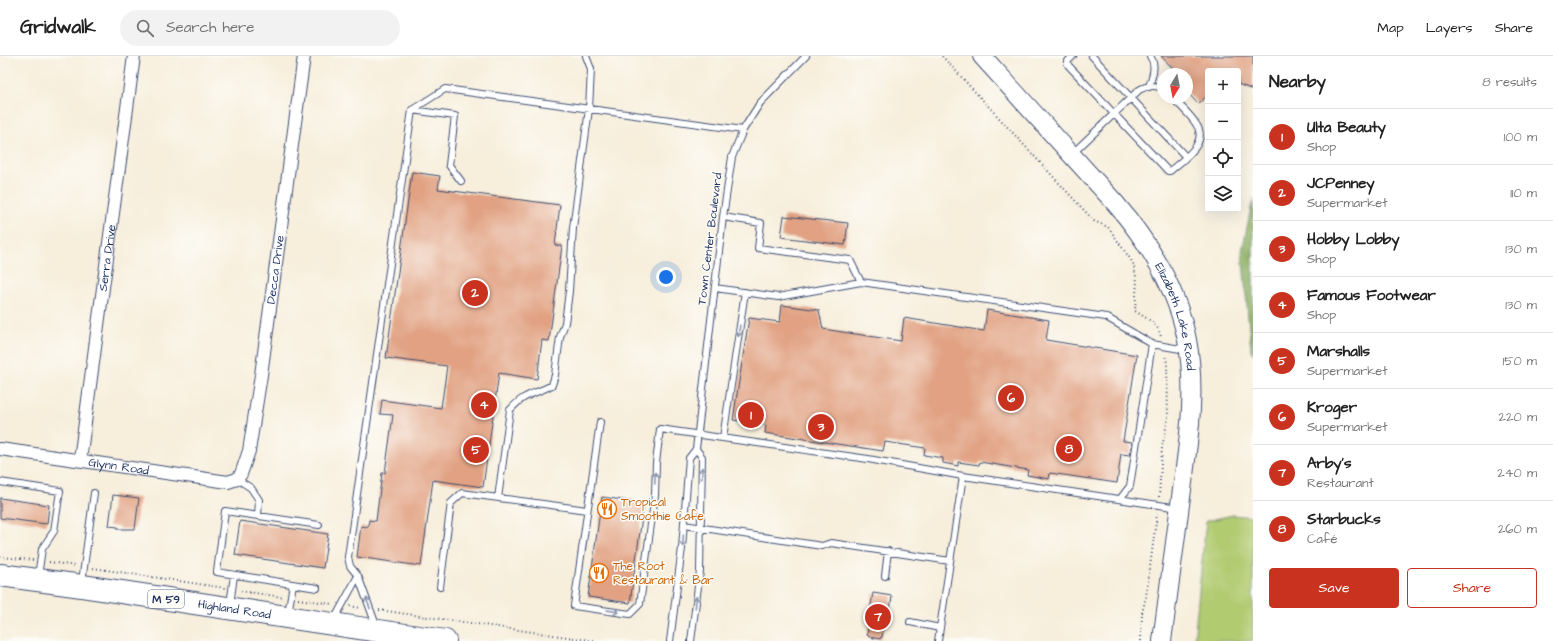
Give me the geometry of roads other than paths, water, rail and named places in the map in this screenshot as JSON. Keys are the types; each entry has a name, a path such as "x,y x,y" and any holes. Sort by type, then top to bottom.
{"highway":[{"name":"Highland Road","path":"0,575 39,570 83,576 332,614 378,631 438,640"}],"street":[{"name":"Serra Drive","path":"80,460 134,56"},
{"name":"Decca Drive","path":"237,479 241,474 249,452 260,383 304,56"},
{"name":"Elizabeth Lake Road","path":"982,56 1125,214 1155,257 1178,308 1189,350 1191,417 1162,641"},
{"name":"Glynn Road","path":"0,449 228,482 237,479"}],"lane":[{"path":"498,498 510,410 519,400 529,394 552,385 555,375 560,337 565,323 569,291 573,228 589,109 591,69 586,56"},
{"name":"Town Center Boulevard","path":"670,641 682,548 689,458 696,449 723,217 732,157 743,130 760,103 806,56"},
{"path":"1073,56 1068,61 1068,65 1168,171 1170,171 1186,157 1198,144 1198,128 1178,104"},
{"path":"1092,56 1130,99 1186,157"},
{"path":"1149,87 1154,69 1154,63 1150,56"},
{"path":"1072,155 1139,90 1157,86"},
{"path":"378,631 358,576 350,566 348,557 412,110 445,89 743,130"},
{"path":"412,110 455,116 449,165 461,181"},
{"path":"723,217 761,223 758,248 850,260 861,282"},
{"path":"715,288 778,297 861,282 1106,317 1152,344 1189,350"},
{"path":"723,438 745,292"},
{"path":"1120,499 1130,486 1152,344"},
{"path":"600,422 574,606 630,614 640,604 655,495 656,463 660,429 1180,508"},
{"name":"Town Center Boulevard","path":"691,641 700,571 702,457 696,449"},
{"path":"938,641 963,476"},
{"path":"237,479 251,488 259,500 258,516"},
{"path":"0,482 60,491 54,531 42,549 39,570"},
{"path":"83,576 94,493"},
{"path":"440,587 452,503 462,493 587,510"},
{"path":"317,588 217,572 225,511 319,525"},
{"path":"684,525 822,546 831,543 950,561"},
{"path":"885,576 888,552"},
{"path":"231,599 234,575"},
{"path":"332,614 358,576"},
{"path":"289,608 293,584"},
{"path":"910,622 940,628"}],"place":[{"name":"JCPenney","path":"475,293"},
{"name":"Kroger","path":"1011,398"},
{"name":"Famous Footwear","path":"484,405"},
{"name":"Ulta Beauty","path":"751,415"},
{"name":"Hobby Lobby","path":"821,427"},
{"name":"Starbucks","path":"1069,449"},
{"name":"Marshalls","path":"476,450"},
{"name":"Tropical Smoothie Cafe","path":"607,509"},
{"name":"The Root Restaurant & Bar","path":"599,573"},
{"name":"Arby's","path":"878,617"}]}
